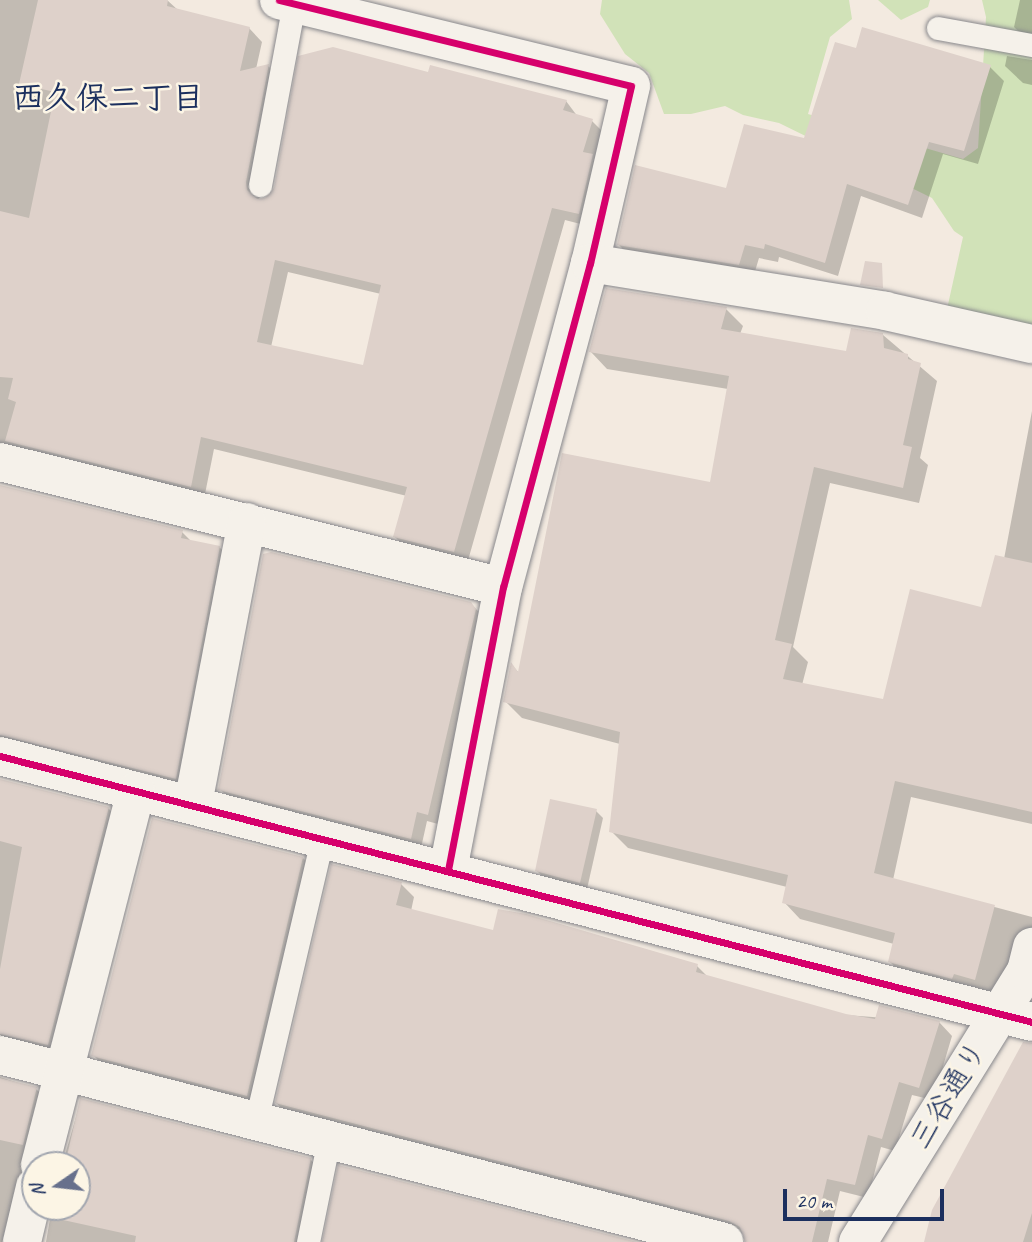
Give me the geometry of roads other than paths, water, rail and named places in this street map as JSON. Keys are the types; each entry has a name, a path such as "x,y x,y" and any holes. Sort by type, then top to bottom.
{"street":[{"path":"286,2 631,86 590,263 503,587 448,870"},
{"path":"590,263 885,311 1032,344"},
{"path":"0,461 503,587"},
{"path":"193,804 247,522"},
{"path":"0,756 1015,1018"},
{"path":"43,1151 136,791"},
{"name":"三谷通り","path":"858,1242 1015,1018 1032,947"},
{"path":"0,1055 724,1242"},
{"path":"22,1242 27,1221"}],"lane":[{"path":"260,185 286,2"},
{"path":"938,28 1032,45"},
{"path":"256,1121 322,839"},
{"path":"307,1242 329,1139"}],"district":[{"name":"西久保二丁目","path":"108,98"}]}
